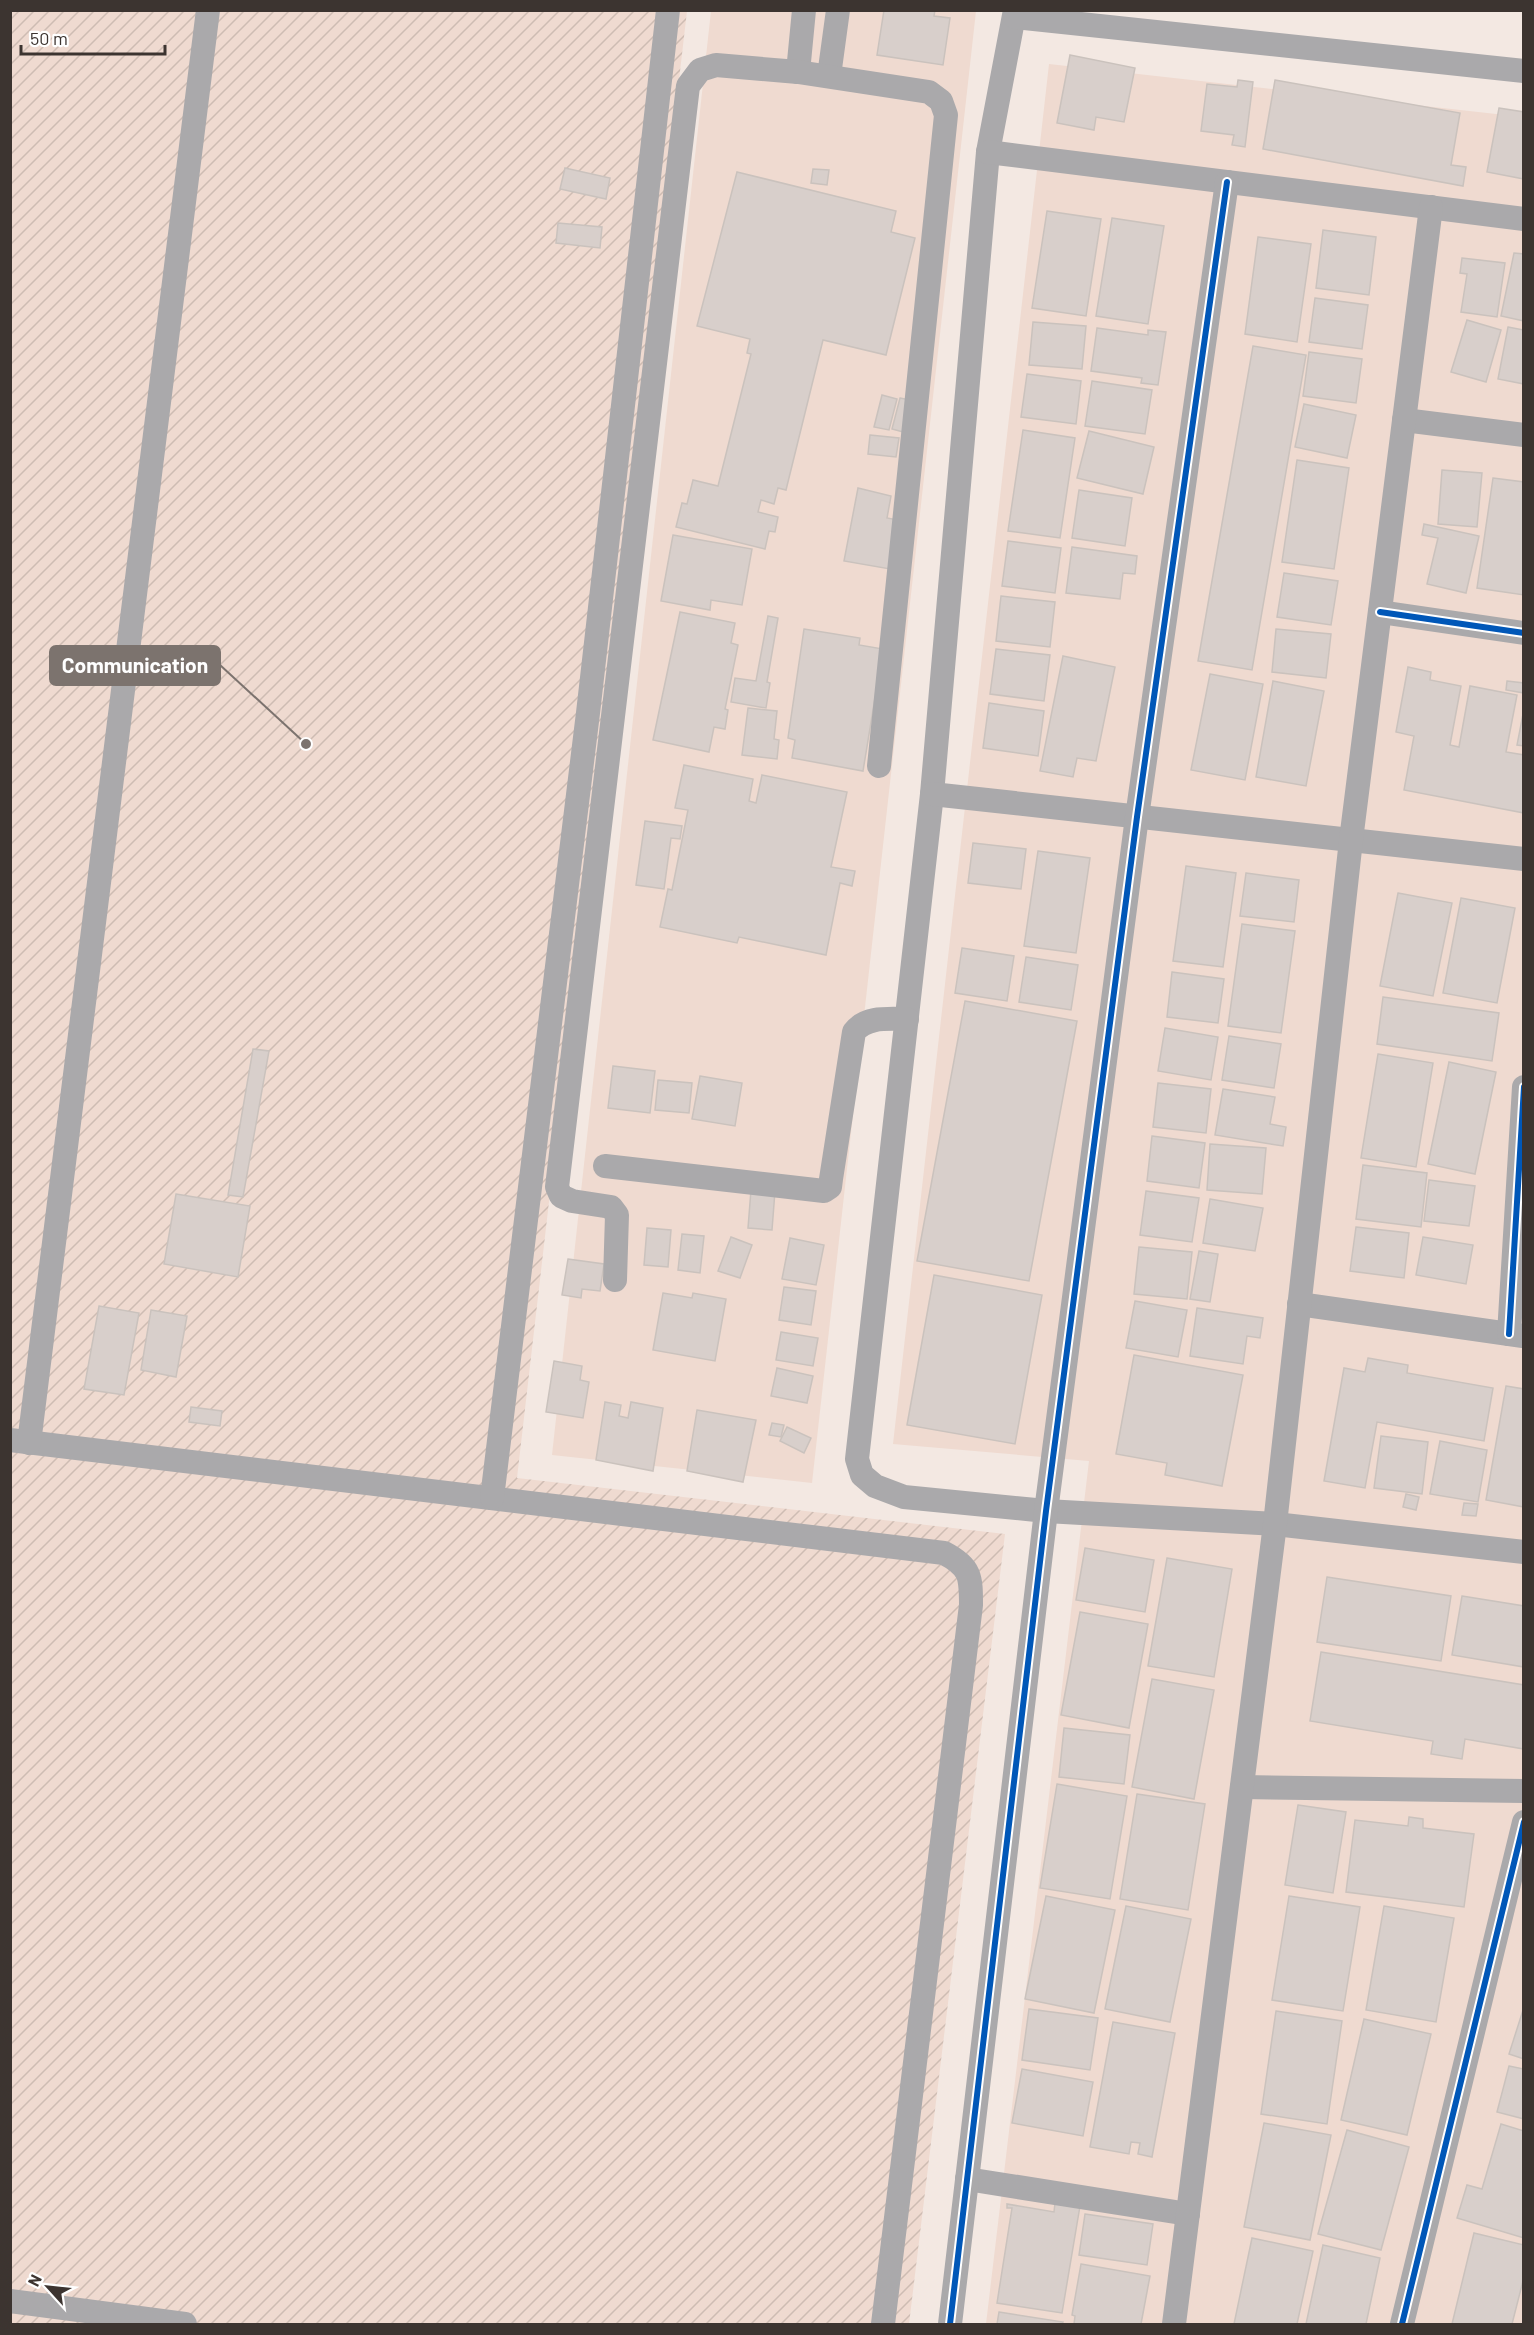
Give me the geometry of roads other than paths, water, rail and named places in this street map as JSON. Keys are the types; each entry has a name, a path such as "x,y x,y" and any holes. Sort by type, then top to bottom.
{"street":[{"path":"208,10 20,1441 944,1553 957,1559 968,1570 971,1605 883,2325"},
{"path":"492,1498 588,713 668,10"},
{"path":"798,72 804,10"},
{"path":"829,76 838,10"},
{"path":"1524,71 1015,14 988,152 932,794 857,1459 862,1475 875,1486 904,1497 1046,1511 1275,1524 1524,1552"},
{"path":"615,1280 617,1215 612,1207 572,1201 561,1196 557,1187 688,86 700,70 716,65 798,72 929,92 941,100 946,115 879,766"},
{"path":"658,96 688,86"},
{"path":"988,152 1524,219"},
{"path":"950,2325 1046,1511 1137,817 1227,182"},
{"path":"1174,2325 1275,1524 1351,840 1431,207"},
{"path":"1404,420 1524,435"},
{"path":"1380,612 1524,633"},
{"path":"932,794 1524,859"},
{"path":"605,1166 824,1191 830,1187 854,1032 858,1026 876,1019 907,1019"},
{"path":"1299,1304 1516,1335 1524,1087"},
{"path":"1242,1787 1524,1791"},
{"path":"1402,2325 1524,1822"},
{"path":"967,2179 1188,2214"},
{"path":"10,2301 185,2325"}],"place":[{"name":"Communication","path":"306,744"}]}
